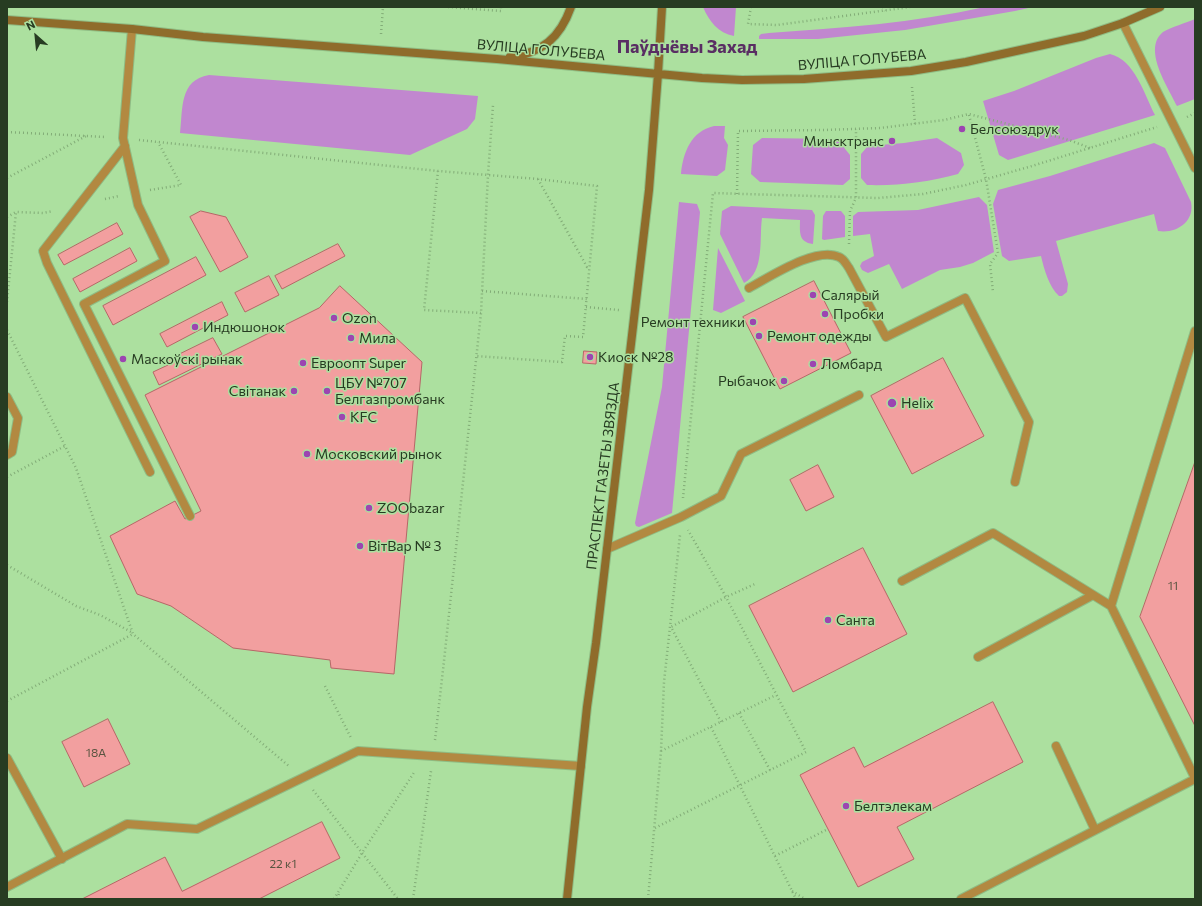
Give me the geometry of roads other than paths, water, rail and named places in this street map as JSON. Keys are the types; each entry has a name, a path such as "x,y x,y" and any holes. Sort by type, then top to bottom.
{"main road":[{"path":"497,59 524,55 546,45 562,28 571,7"},
{"name":"ПРАСПЕКТ ГАЗЕТЫ ЗВЯЗДА","path":"567,899 587,707 649,190 662,7"},
{"name":"ВУЛІЦА ГОЛУБЕВА","path":"7,20 132,29 203,37 497,59 742,80 856,76 911,71 966,62 1084,36 1124,23 1160,7"}],"lane":[{"path":"1124,23 1195,168"},
{"path":"132,29 124,142 138,205 165,261 84,304 190,516"},
{"path":"124,142 43,251 47,264 150,472"},
{"path":"749,288 804,259 812,256 833,255 842,259 849,268 886,337 965,298 1029,422 1015,482"},
{"path":"1112,606 1195,331"},
{"path":"607,549 681,518 721,496 741,454 859,395"},
{"path":"7,397 18,418 12,452 7,455"},
{"path":"902,581 993,533 1112,606 1195,779 961,899"},
{"path":"978,657 1094,595"},
{"path":"1056,746 1095,830"},
{"path":"7,887 127,824 197,829 358,751 581,766"},
{"path":"7,758 62,859"}],"place":[{"name":"Белсоюздрук","path":"962,129"},
{"name":"Минсктранс","path":"892,141"},
{"name":"Салярый","path":"813,295"},
{"name":"Пробки","path":"825,314"},
{"name":"Ozon","path":"334,318"},
{"name":"Ремонт техники","path":"753,322"},
{"name":"Индюшонок","path":"195,327"},
{"name":"Ремонт одежды","path":"759,336"},
{"name":"Мила","path":"351,338"},
{"name":"Киоск №28","path":"590,357"},
{"name":"Маскоўскі рынак","path":"123,359"},
{"name":"Евроопт Super","path":"303,363"},
{"name":"Ломбард","path":"813,364"},
{"name":"Рыбачок","path":"784,381"},
{"name":"Світанак","path":"294,391"},
{"name":"ЦБУ №707 Белгазпромбанк","path":"327,391"},
{"name":"Helix","path":"892,403"},
{"name":"KFC","path":"342,417"},
{"name":"Московский рынок","path":"307,454"},
{"name":"ZOObazar","path":"369,508"},
{"name":"ВітВар № 3","path":"360,546"},
{"name":"Санта","path":"828,620"},
{"name":"Белтэлекам","path":"846,806"}],"district":[{"name":"Паўднёвы Захад","path":"687,47"}]}
